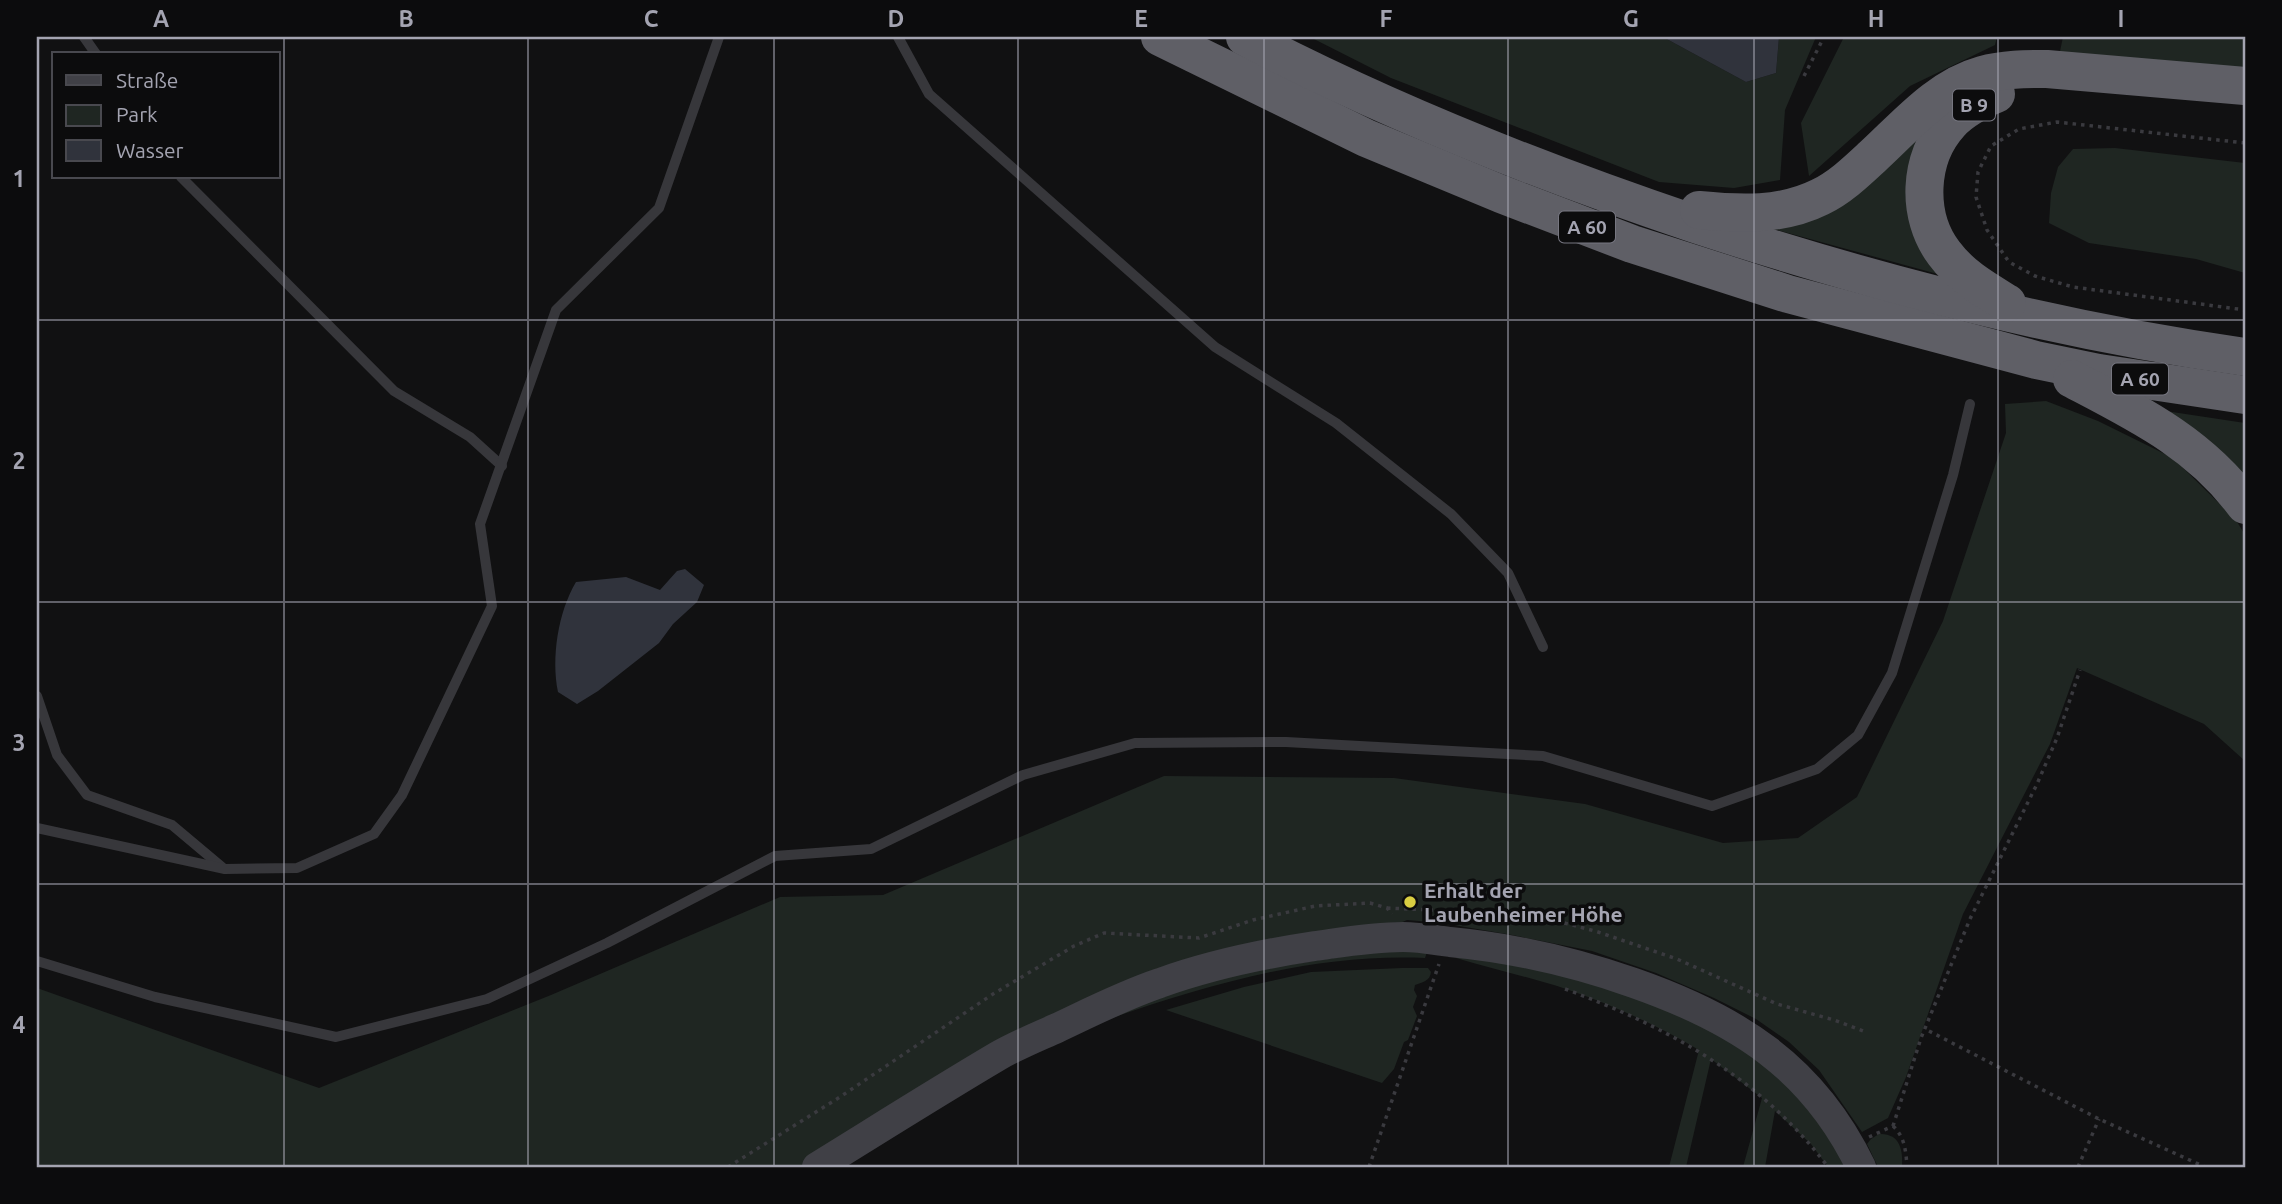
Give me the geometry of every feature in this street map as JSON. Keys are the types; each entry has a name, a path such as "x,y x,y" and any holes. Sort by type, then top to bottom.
{"highway":[{"name":"A 60","path":"1160,37 1366,138 1501,194 1620,239 1788,294 2036,360 2099,373 2245,395"},
{"name":"A 60","path":"1245,37 1393,108 1522,163 1747,241 1948,298 2134,340 2245,357"},
{"name":"A 60","path":"1635,204 1730,213 1790,209 1834,189 1916,116 1958,85 1972,78 2000,71 2047,69 2245,86"},
{"name":"B 9","path":"2026,316 1967,278 1945,254 1931,231 1926,209 1926,175 1935,146 1951,122 1985,99 1996,94 2020,90 2059,90 2245,106"},
{"path":"2036,360 2150,420 2180,440 2220,473 2245,505"}],"street":[{"path":"817,1167 1001,1055 1107,1004 1160,983 1227,963 1279,952 1355,940 1404,937 1488,946 1556,959 1648,988 1699,1011 1759,1043 1795,1072 1828,1110 1851,1146 1861,1154"}],"lane":[{"path":"84,37 95,52"},
{"path":"37,828 225,869 297,868 374,834 402,795 492,606 480,524 556,310 659,208 719,37"},
{"path":"898,37 929,94 1215,347 1335,423 1451,514 1508,573 1543,647"},
{"path":"182,178 394,391 470,437 502,466"},
{"path":"37,961 155,997 336,1037 487,999 607,943 775,856 871,849 1023,775 1135,743 1286,742 1543,756 1712,806 1817,769 1858,735 1892,673 1953,475 1970,404"},
{"path":"37,696 57,755 87,795 172,825 225,869"}],"path":[{"path":"1804,76 1825,37"},
{"path":"2245,143 2057,122 2019,129 1990,146 1978,172 1976,197 1987,230 2009,262 2035,276 2073,287 2245,310"},
{"path":"1861,1154 1893,1126 1919,1043 1970,919 2052,749 2080,670"},
{"path":"728,1167 840,1097 993,994 1074,946 1104,933 1199,938 1253,920 1315,906 1370,903 1387,908 1521,915 1553,920 1595,931 1677,959 1777,1004 1866,1032"},
{"path":"1387,908 1398,922"},
{"path":"1369,1167 1438,965 1445,966"},
{"path":"1564,988 1616,1008 1677,1037 1747,1085 1811,1144 1828,1167"},
{"path":"1929,1031 2099,1119 2205,1167"},
{"path":"2078,1167 2099,1119"},
{"path":"1893,1126 1905,1146 1907,1167"}],"green space":[{"path":"1310,37 1663,37 1746,82 1776,73 1779,37 1816,37 1785,110 1780,180 1734,188 1659,182 1391,78"},
{"path":"1844,37 1997,37 1995,45 1910,86 1809,176 1801,123"},
{"path":"2063,37 2245,37 2245,71 2059,56"},
{"path":"2021,82 1928,139 1952,278 1752,223 1931,113"},
{"path":"2115,148 2245,163 2245,273 2196,259 2089,243 2049,223 2051,193 2058,167 2073,149"},
{"path":"2046,401 2098,421 2173,458 2236,520 2245,535 2245,761 2204,724 2077,668 2050,744 1963,914 1906,1077 1888,1118 1862,1132 1819,1070 1789,1042 1756,1019 1714,998 1656,973 1592,951 1442,923 1407,920 1393,926 1220,954 825,1151 800,1167 37,1167 37,988 319,1088 551,995 780,897 883,895 1164,776 1394,778 1585,804 1723,843 1798,838 1857,797 1943,621 2006,433 2005,404"},
{"path":"2159,410 2245,423 2245,492"},
{"path":"1394,949 1427,952 1425,958 1337,961 1251,976 1083,1028 1199,978"},
{"path":"1456,958 1543,967 1611,984 1741,1044 1786,1079 1837,1149 1844,1167 1828,1167 1811,1144 1775,1111 1765,1167 1743,1167 1762,1098 1711,1059 1686,1167 1669,1167 1699,1050 1651,1024 1600,1002 1552,985"},
{"path":"1428,968 1431,972 1428,979 1415,985 1417,996 1413,1007 1417,1016 1394,1069 1382,1083 1166,1010 1244,987 1311,972"},
{"path":"1879,1134 1892,1136 1899,1144 1902,1167 1878,1167 1867,1144"}],"water":[{"path":"1663,37 1779,37 1776,73 1746,82"},
{"path":"685,569 704,585 697,602 673,624 659,643 598,691 577,704 558,692 555,665 558,636 565,607 576,582 626,577 660,590 677,571"}],"place":[{"name":"Erhalt der Laubenheimer Höhe","path":"1410,902"}]}
